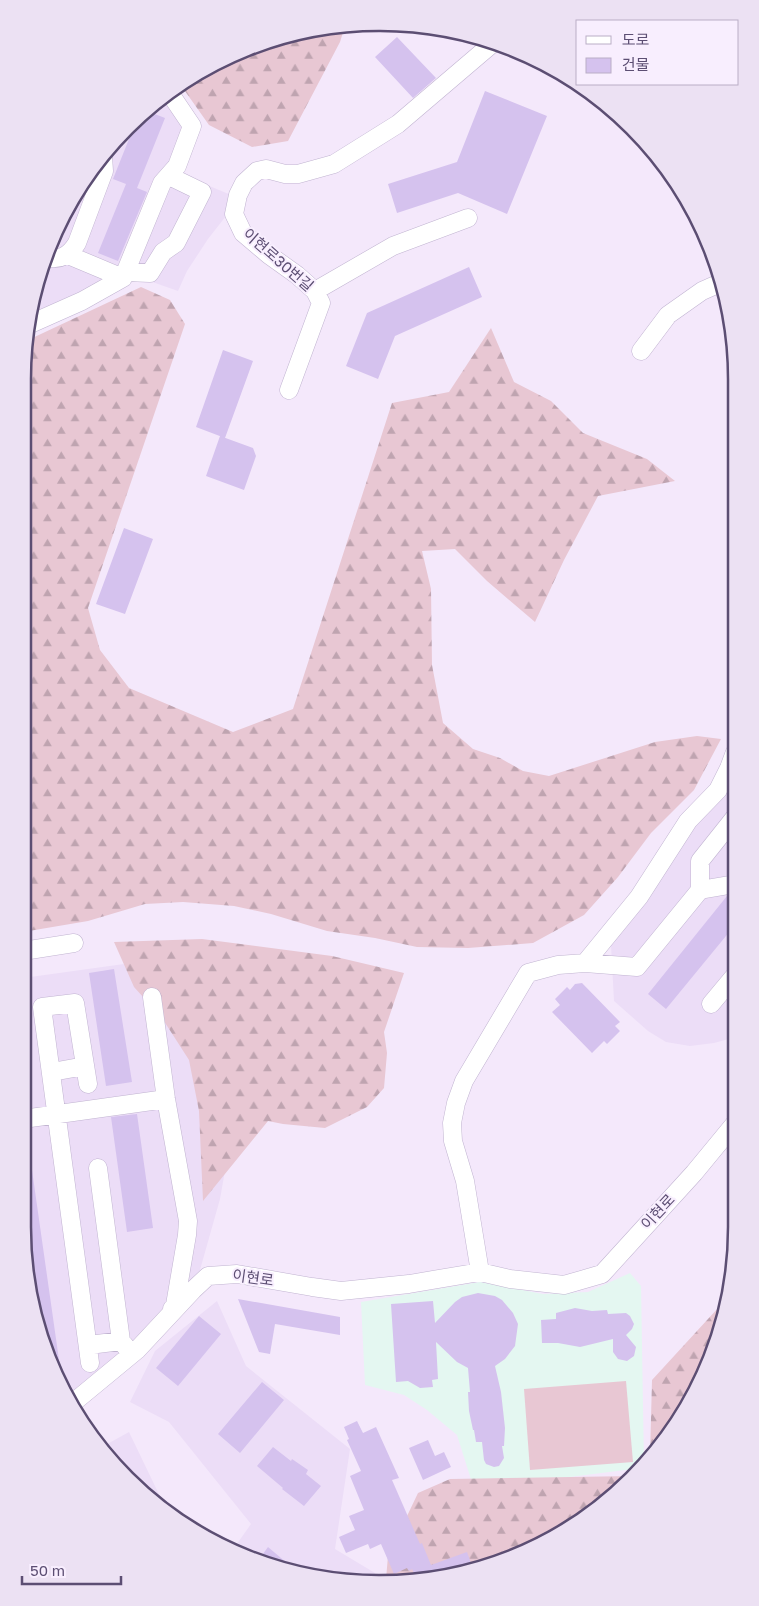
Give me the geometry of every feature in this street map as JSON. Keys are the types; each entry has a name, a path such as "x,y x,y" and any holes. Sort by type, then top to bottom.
{"street":[{"name":"이현로30번길","path":"290,390 321,303 315,290 297,274 269,256 243,232 234,214 238,195 244,183 257,171 266,169 285,174 298,174 334,164 398,124 487,49"},
{"path":"36,321 82,301 125,275 162,183 177,166 192,126 173,99"},
{"path":"53,259 72,252 77,243 104,171 104,166"},
{"path":"68,254 125,275 150,273 163,252 176,243 202,192 168,176"},
{"path":"315,290 393,246 468,218"},
{"path":"641,351 668,315 702,291 715,285"},
{"path":"585,963 639,897 688,821 718,790 728,770"},
{"path":"480,1272 465,1180 453,1141 452,1124 456,1103 464,1081 528,972 558,965 585,963 637,967 700,890 700,861 728,827"},
{"path":"700,890 728,885"},
{"path":"31,950 74,944"},
{"path":"712,1004 728,984"},
{"path":"76,1398 126,1346 175,1305 188,1221 166,1099 152,997"},
{"path":"88,1084 75,1003 42,1007 89,1354 126,1346"},
{"path":"52,1072 85,1066"},
{"path":"31,1118 166,1099"},
{"name":"이현로","path":"76,1398 137,1350 208,1276 237,1274 341,1291 409,1284 480,1272 510,1279 564,1285 602,1274 694,1173 728,1132"},
{"path":"98,1168 126,1346"}],"shaded area":[{"path":"179,95 200,128 183,175 243,200 226,216 208,239 187,271 178,291 141,278 36,326 43,289 50,268 67,225 78,205 103,167 133,133"},
{"path":"728,788 728,1039 690,1046 666,1042 648,1031 614,1001 611,945 647,901 692,830 724,796"},
{"path":"124,964 158,987 231,1137 220,1199 198,1277 132,1348 73,1392 58,1360 43,1317 34,1272 31,1226 31,977"},
{"path":"630,1273 641,1286 644,1453 629,1469 474,1489 457,1435 427,1410 404,1395 365,1385 361,1302 480,1282 543,1294 588,1292"},
{"path":"217,1301 246,1366 350,1449 335,1549 375,1575 334,1572 289,1563 237,1544 251,1524 169,1422 130,1402 155,1351"},
{"path":"129,1432 160,1497 133,1473 107,1444"}],"green space":[{"path":"343,33 340,42 288,141 252,147 209,125 185,91 225,67 246,58 289,43"},
{"path":"141,287 170,300 185,324 88,608 100,650 129,688 233,732 293,709 392,403 449,392 491,328 514,382 551,401 583,433 647,459 675,481 598,496 564,560 535,622 487,581 455,549 422,551 431,589 432,665 443,723 473,749 500,758 523,771 549,776 655,742 697,736 721,739 694,790 651,833 618,877 584,915 533,943 468,948 417,947 375,938 327,931 271,914 234,906 183,902 145,904 88,921 31,931 31,380 34,337"},
{"path":"202,939 332,956 404,973 384,1032 387,1053 384,1088 367,1107 325,1128 268,1121 203,1201 199,1111 189,1060 162,1018 134,987 114,942"},
{"path":"718,1308 709,1338 692,1381 669,1420 650,1445 652,1380"},
{"path":"626,1381 633,1462 530,1470 524,1389"},
{"path":"622,1476 592,1503 573,1516 534,1539 513,1548 470,1563 447,1568 425,1572 386,1575 388,1556 418,1493 450,1479"}],"building":[{"path":"397,37 436,78 413,98 375,57"},
{"path":"485,91 547,116 507,214 458,193 397,213 388,184 457,162"},
{"path":"155,114 165,118 137,188 147,192 118,261 98,253 126,184 113,179 130,136"},
{"path":"469,267 482,297 395,336 378,379 346,366 367,313"},
{"path":"223,350 253,361 225,438 196,427"},
{"path":"220,436 253,448 256,456 244,490 206,476"},
{"path":"124,528 153,539 125,614 96,604"},
{"path":"727,896 728,934 666,1009 648,994"},
{"path":"114,969 132,1082 106,1086 89,973"},
{"path":"582,983 620,1022 615,1026 620,1031 607,1044 604,1041 592,1053 552,1012 560,1005 555,999 567,987 570,990 575,984"},
{"path":"137,1114 153,1228 127,1232 111,1117"},
{"path":"31,1163 60,1364 43,1317 34,1272 31,1226"},
{"path":"478,1293 495,1296 502,1300 513,1313 518,1324 515,1346 505,1359 495,1366 501,1392 505,1428 504,1446 502,1446 504,1458 499,1466 494,1467 486,1464 484,1460 482,1442 476,1442 469,1411 468,1368 457,1362 436,1342 438,1379 432,1380 433,1387 420,1388 408,1381 396,1382 391,1304 433,1301 435,1323 462,1297"},
{"path":"238,1299 340,1317 340,1335 275,1324 270,1354 259,1352"},
{"path":"575,1308 592,1311 607,1310 608,1314 626,1313 630,1316 634,1324 626,1335 636,1347 634,1356 627,1361 618,1359 613,1352 613,1339 580,1347 558,1343 542,1343 541,1320 556,1319 556,1313"},
{"path":"199,1316 221,1334 178,1386 156,1368"},
{"path":"262,1382 284,1400 240,1453 218,1434"},
{"path":"357,1421 363,1433 376,1427 399,1478 392,1480 431,1565 467,1552 471,1563 414,1573 412,1569 409,1571 407,1568 394,1574 381,1544 370,1549 368,1544 346,1553 339,1537 355,1530 349,1516 364,1510 350,1476 361,1471 347,1440 349,1439 344,1427"},
{"path":"428,1440 435,1456 444,1452 451,1467 423,1480 409,1448"},
{"path":"273,1447 291,1461 292,1459 308,1470 306,1474 321,1486 304,1506 257,1466"},
{"path":"268,1547 286,1562 268,1556 263,1554"}]}
